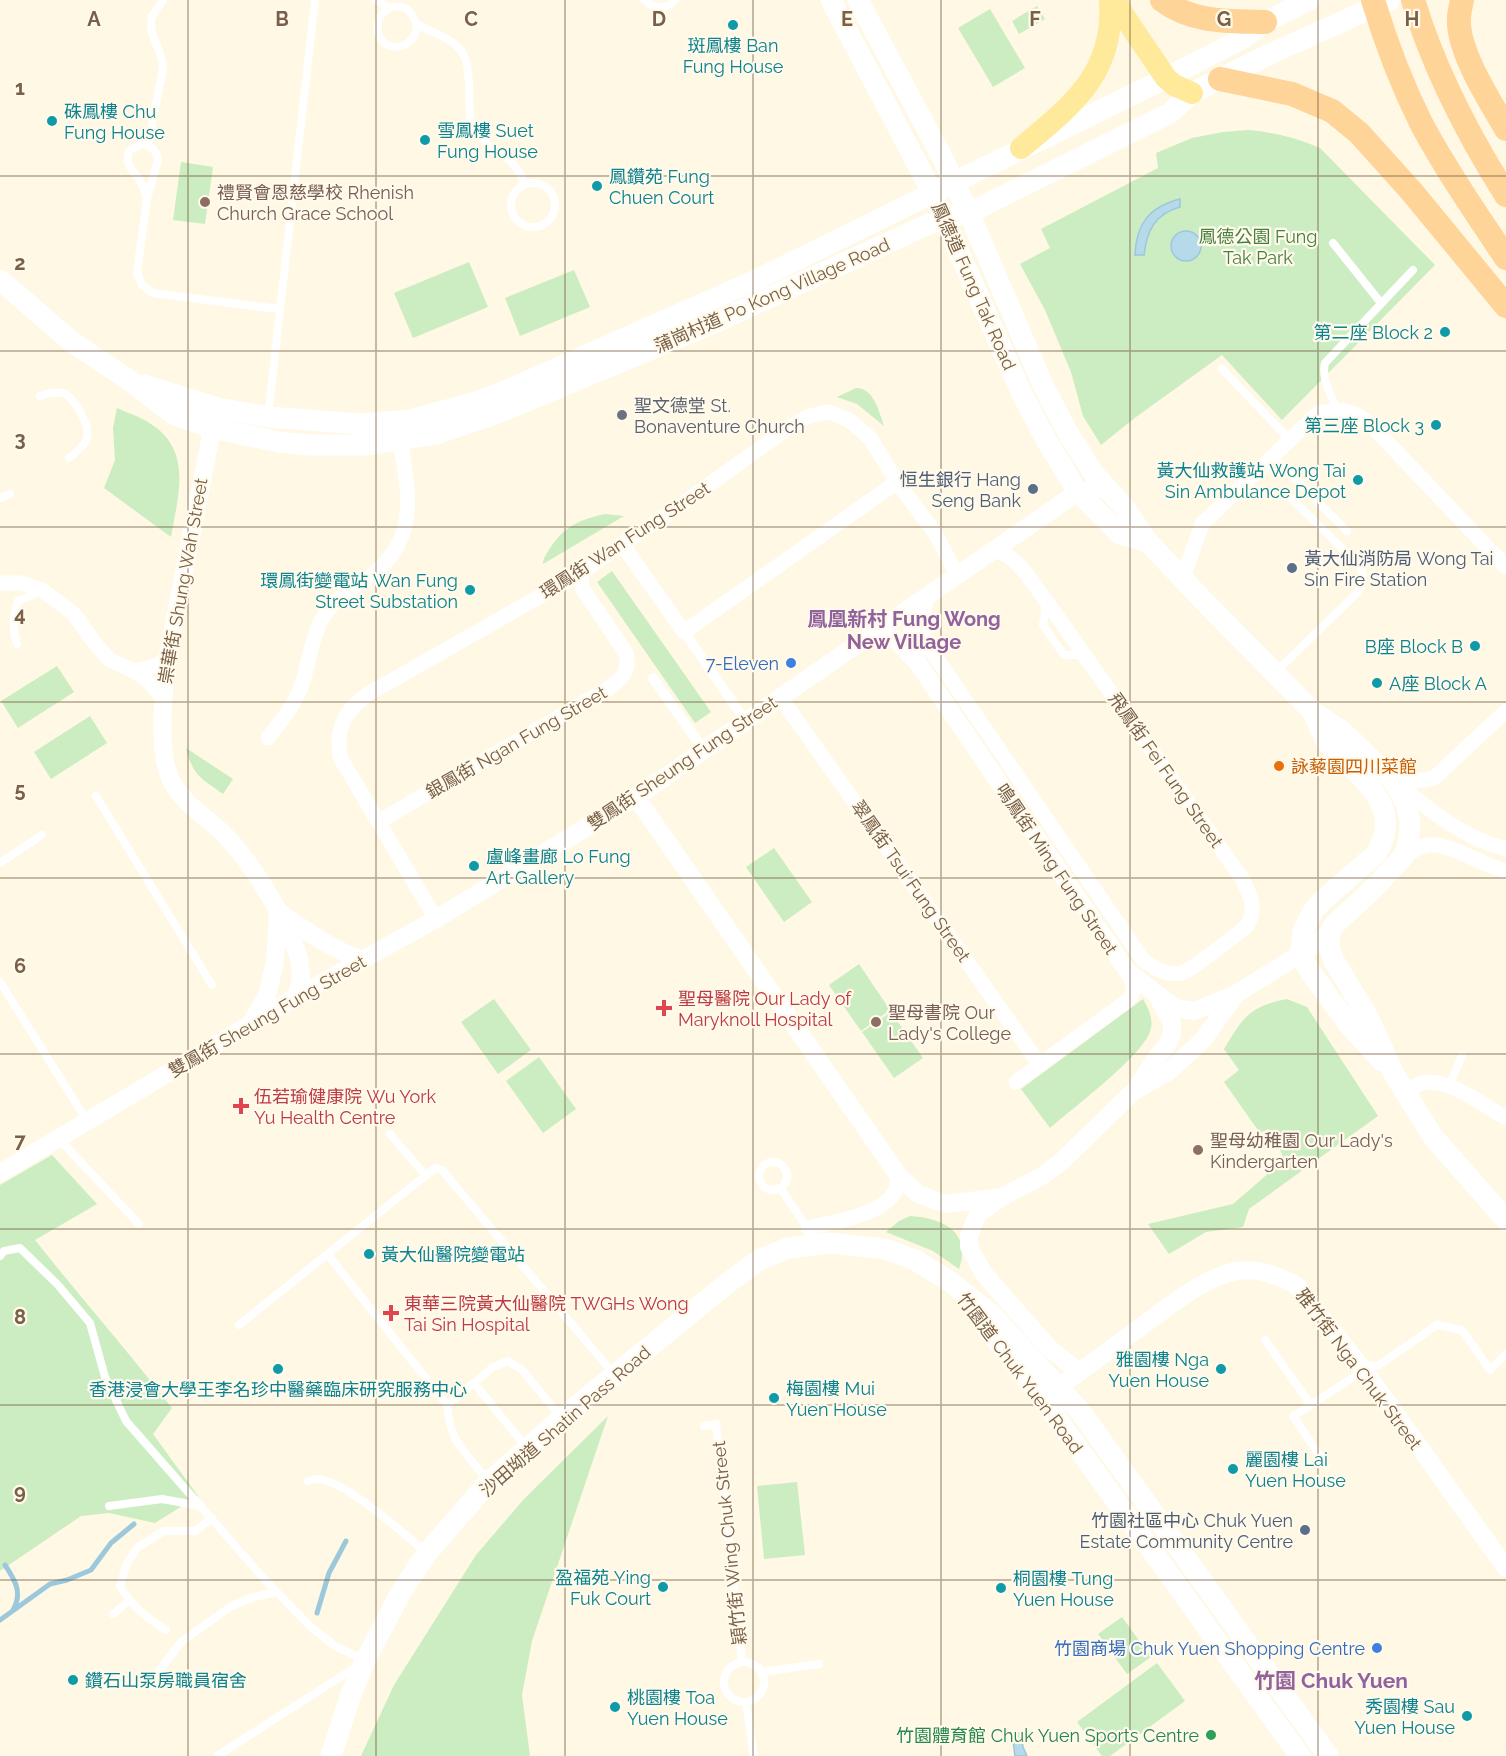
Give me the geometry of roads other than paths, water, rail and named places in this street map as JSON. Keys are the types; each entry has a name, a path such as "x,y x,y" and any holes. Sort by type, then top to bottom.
{"highway":[{"path":"1162,0 1175,9 1214,21 1265,22"},
{"path":"1373,0 1387,47 1422,125 1471,207 1506,258"},
{"path":"1413,0 1422,30 1459,112 1484,160 1506,195"},
{"path":"1462,0 1459,20 1474,73 1506,129"},
{"path":"1220,80 1292,94 1332,111 1366,141 1506,306"}],"main road":[{"name":"鳳德道 Fung Tak Road","path":"831,0 932,192 1023,396 1078,492 1120,534 1148,542"},
{"name":"鳳德道 Fung Tak Road","path":"858,0 969,213 1043,385 1068,433 1094,474 1124,507 1148,542 1313,712 1342,730 1391,778"},
{"path":"1021,148 1058,117 1089,84 1104,50 1110,20 1110,0"},
{"path":"1117,0 1122,13 1166,78 1174,85 1192,93"},
{"name":"蒲崗村道 Po Kong Village Road","path":"214,418 268,417 386,424 473,403 730,292 1166,78 1242,39 1265,22 1309,0"},
{"name":"蒲崗村道 Po Kong Village Road","path":"0,280 72,342 129,380 214,418 247,437 309,445 367,445 436,434 498,413 714,322 944,217 969,213 1170,113 1192,93 1390,0"},
{"name":"鳳德道 Fung Tak Road","path":"1300,954 1303,931 1313,911 1376,854 1386,828 1385,814 1379,798 1328,743 1313,712"},
{"path":"1391,778 1407,807 1410,823 1408,845 1403,857 1330,930 1329,942 1334,961 1367,1015 1394,1074 1433,1137 1506,1220"},
{"path":"1300,954 1350,1026 1394,1074"},
{"name":"沙田坳道 Shatin Pass Road","path":"331,1756 351,1694 365,1661 400,1594 428,1553 489,1482 562,1418 729,1282 759,1260 807,1237 830,1243 886,1249 915,1260 949,1281"},
{"name":"竹園道 Chuk Yuen Road","path":"949,1281 1050,1392 1300,1756"},
{"name":"竹園道 Chuk Yuen Road","path":"1050,1392 1080,1412 1328,1756"}],"street":[{"path":"1183,578 1202,524 1318,413 1337,410 1352,411 1361,416 1506,567"},
{"name":"環鳳街 Wan Fung Street","path":"436,919 341,759 338,740 340,729 348,710 368,694 580,573 664,517 788,428 809,416 829,412 849,420 870,438 897,482 935,533 957,574"},
{"name":"崇華街 Shung Wah Street","path":"214,418 167,660 164,698 165,765 172,782 185,800 220,831 255,870 279,912 293,939 300,966 300,982 296,997"},
{"path":"268,738 298,696 322,617 342,596 381,568 390,558 401,538 406,525 409,497 400,441"},
{"path":"686,634 897,482"},
{"name":"雙鳳街 Sheung Fung Street","path":"0,1173 88,1123 296,997 436,919 636,797 1078,492 1106,488"},
{"path":"622,544 740,713"},
{"name":"飛鳳街 Fei Fung Street","path":"995,550 1005,553 1015,561 1047,602 1243,880 1253,903 1252,917 1247,926 1184,973 1166,972"},
{"name":"銀鳳街 Ngan Fung Street","path":"378,822 609,688 623,676 627,668 626,654 582,588 580,573"},
{"path":"0,583 21,583 42,590 73,613 110,660 134,671 148,681 164,698"},
{"path":"917,662 912,624 927,596"},
{"name":"鳴鳳街 Ming Fung Street","path":"927,596 921,623 924,640 1143,960 1156,969 1166,972"},
{"name":"鳴鳳街 Ming Fung Street","path":"868,637 894,638 917,662 1128,972 1175,1008 1194,1011 1236,994"},
{"path":"134,671 152,667 167,660"},
{"path":"653,678 698,742"},
{"name":"翠鳳街 Tsui Fung Street","path":"781,698 1040,1065"},
{"path":"1391,778 1426,781 1435,777 1506,711"},
{"path":"1391,778 1452,825 1474,837 1506,849"},
{"path":"636,797 898,1175 918,1194 946,1204 1002,1197"},
{"path":"1403,857 1419,847 1437,844 1506,871"},
{"path":"250,1025 267,996 275,962 279,912 325,943 362,960"},
{"path":"1136,1089 1168,1072 1203,1040 1236,994 1300,954 1323,938 1330,930"},
{"path":"1016,1082 1132,996 1134,989 1128,972"},
{"path":"1079,1372 1049,1348 994,1287 969,1248 969,1234 978,1214 1002,1197 1042,1176 1060,1162 1136,1089 1172,1035 1172,1023 1153,990"},
{"path":"1406,1093 1426,1082 1449,1086 1506,1118"},
{"path":"807,1237 867,1213 885,1203 894,1193 898,1175"},
{"name":"雅竹街 Nga Chuk Street","path":"1050,1392 1183,1296 1222,1276 1239,1271 1267,1274 1296,1285 1364,1370 1506,1568"}],"lane":[{"path":"147,145 163,68 163,58 150,26 152,16 163,0"},
{"path":"268,417 315,0"},
{"path":"376,0 390,8"},
{"path":"644,0 657,8 665,8 675,0"},
{"path":"402,7 415,18 416,35 407,44 395,47 380,37 377,25 381,15 390,8 402,7"},
{"path":"417,24 453,42 465,57 470,123 473,131 510,160 525,184"},
{"path":"147,199 142,185 128,165 127,158 129,151 141,144 147,145 157,154 158,160 147,199 137,272 142,285 152,293 279,309"},
{"path":"525,184 545,186 554,197 552,217 541,225 528,226 517,219 514,214 512,207 515,194 525,184"},
{"path":"1333,243 1381,303"},
{"path":"1337,410 1325,379 1323,370 1326,363 1413,270"},
{"path":"1222,369 1289,439"},
{"path":"40,396 55,392 65,394 72,399 86,421 89,432 86,442 69,458"},
{"path":"1272,456 1347,531"},
{"path":"0,498 9,494"},
{"path":"1275,672 1358,592 1363,584 1364,576 1360,566 1290,497"},
{"path":"17,644 13,631 14,614 18,601 42,590"},
{"path":"96,796 212,985"},
{"path":"0,863 42,835"},
{"path":"0,982 88,1123"},
{"path":"1449,1086 1462,1056"},
{"path":"390,1134 426,1176"},
{"path":"59,1139 139,1224"},
{"path":"239,1325 435,1168 442,1170 615,1375"},
{"path":"781,1189 807,1237"},
{"path":"0,1256 4,1251 20,1248 58,1285 90,1323 105,1377 126,1421 277,1592 311,1627 335,1646 365,1661"},
{"path":"328,1255 447,1405 448,1424 454,1440 489,1482"},
{"path":"1350,1353 1365,1365 1379,1365 1437,1325 1462,1330 1490,1370 1506,1354"},
{"path":"1265,1340 1311,1405"},
{"path":"447,1405 493,1367 508,1361 522,1370 562,1418"},
{"path":"1326,1464 1291,1413 1311,1405 1364,1370"},
{"path":"474,1383 527,1448"},
{"name":"穎竹街 Wing Chuk Street","path":"704,1425 717,1424 742,1662"},
{"path":"308,1481 316,1479 336,1484 370,1507 428,1553"},
{"path":"109,1506 162,1499 201,1506"},
{"path":"166,1630 145,1617 129,1601 120,1586 127,1563 138,1547 164,1531 195,1531 212,1518"},
{"path":"149,1684 181,1642 230,1607 252,1597 277,1592"},
{"path":"113,1614 129,1601"},
{"path":"217,1756 365,1661"},
{"name":"穎竹街 Wing Chuk Street","path":"746,1702 733,1698 725,1687 726,1673 730,1668 742,1662 754,1664 762,1672"},
{"path":"754,1756 746,1702 758,1697 762,1691 764,1678 762,1672 819,1664"}],"water":[{"path":"1180,199 1180,207 1164,214 1154,224 1147,238 1144,255 1135,255 1138,234 1146,218 1160,207"},
{"path":"1186,231 1196,236 1201,246 1196,256 1186,261 1176,256 1171,246 1176,236"},
{"path":"1021,1733 1027,1756 1015,1756 1012,1734"}],"waterway":[{"path":"0,1620 50,1584 91,1570 111,1543 134,1524"},
{"path":"317,1613 329,1573 346,1541"},
{"path":"5,1565 15,1581 18,1592 13,1610"}],"place":[{"name":"斑鳳樓 Ban Fung House","path":"733,25"},
{"name":"硃鳳樓 Chu Fung House","path":"52,121"},
{"name":"雪鳳樓 Suet Fung House","path":"425,140"},
{"name":"鳳鑽苑 Fung Chuen Court","path":"597,186"},
{"name":"禮賢會恩慈學校 Rhenish Church Grace School","path":"205,202"},
{"name":"第二座 Block 2","path":"1445,332"},
{"name":"聖文德堂 St. Bonaventure Church","path":"622,415"},
{"name":"第三座 Block 3","path":"1436,425"},
{"name":"黃大仙救護站 Wong Tai Sin Ambulance Depot","path":"1358,480"},
{"name":"恒生銀行 Hang Seng Bank","path":"1033,489"},
{"name":"黃大仙消防局 Wong Tai Sin Fire Station","path":"1292,568"},
{"name":"環鳳街變電站 Wan Fung Street Substation","path":"470,590"},
{"name":"B座 Block B","path":"1475,646"},
{"name":"7-Eleven","path":"791,663"},
{"name":"A座 Block A","path":"1377,683"},
{"name":"詠藜園四川菜館","path":"1279,766"},
{"name":"盧峰畫廊 Lo Fung Art Gallery","path":"474,866"},
{"name":"聖母醫院 Our Lady of Maryknoll Hospital","path":"664,1008"},
{"name":"聖母書院 Our Lady's College","path":"876,1022"},
{"name":"伍若瑜健康院 Wu York Yu Health Centre","path":"241,1106"},
{"name":"聖母幼稚園 Our Lady's Kindergarten","path":"1198,1150"},
{"name":"黃大仙醫院變電站","path":"369,1254"},
{"name":"東華三院黃大仙醫院 TWGHs Wong Tai Sin Hospital","path":"391,1313"},
{"name":"香港浸會大學王李名珍中醫藥臨床研究服務中心","path":"278,1369"},
{"name":"雅園樓 Nga Yuen House","path":"1221,1369"},
{"name":"梅園樓 Mui Yuen House","path":"774,1398"},
{"name":"麗園樓 Lai Yuen House","path":"1233,1469"},
{"name":"竹園社區中心 Chuk Yuen Estate Community Centre","path":"1305,1530"},
{"name":"盈福苑 Ying Fuk Court","path":"663,1587"},
{"name":"桐園樓 Tung Yuen House","path":"1001,1588"},
{"name":"竹園商場 Chuk Yuen Shopping Centre","path":"1377,1648"},
{"name":"鑽石山泵房職員宿舍","path":"73,1680"},
{"name":"桃園樓 Toa Yuen House","path":"615,1707"},
{"name":"秀園樓 Sau Yuen House","path":"1467,1716"},
{"name":"竹園體育館 Chuk Yuen Sports Centre","path":"1211,1735"}],"district":[{"name":"鳳凰新村 Fung Wong New Village","path":"904,630"},
{"name":"竹園 Chuk Yuen","path":"1331,1680"}],"park label":[{"name":"鳳德公園 Fung Tak Park","path":"1258,246"}]}
